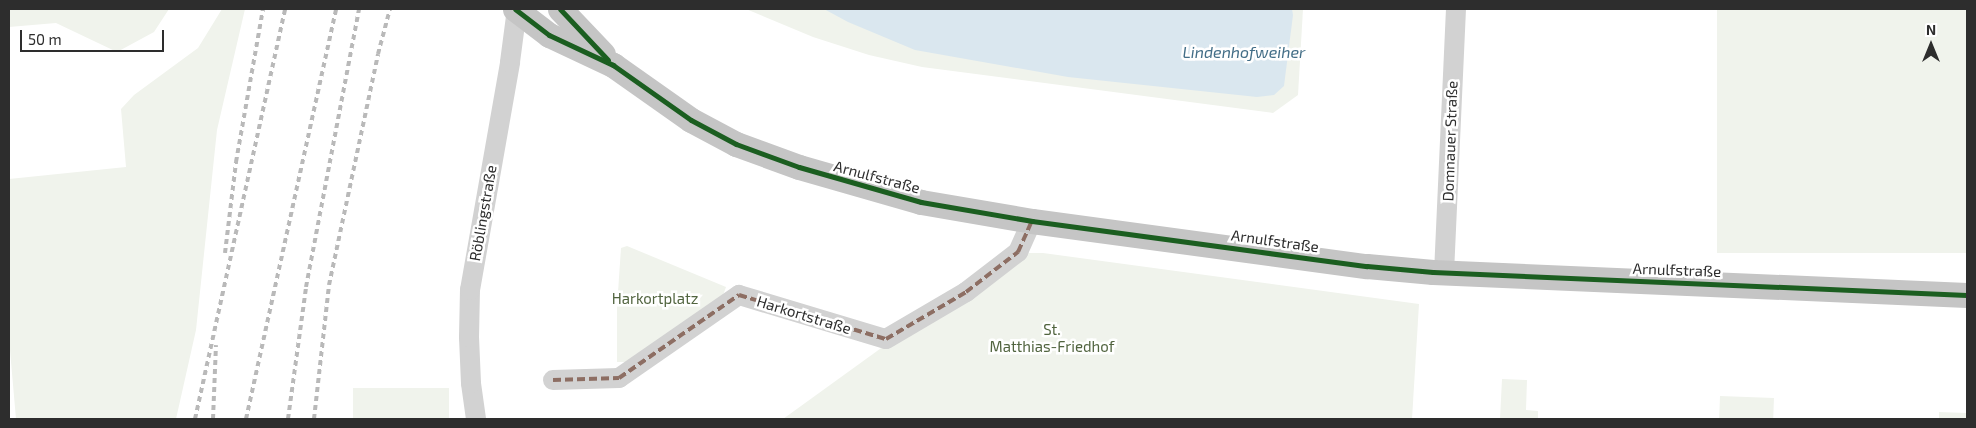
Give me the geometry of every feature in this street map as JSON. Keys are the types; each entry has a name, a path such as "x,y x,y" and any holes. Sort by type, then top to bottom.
{"main road":[{"name":"Arnulfstraße","path":"516,9 549,35 613,65 691,120 736,144 790,164 921,202 1032,221 1367,266 1444,273 1967,295"},
{"name":"Arnulfstraße","path":"560,9 613,65"}],"street":[{"name":"Röblingstraße","path":"476,419 471,383 470,290 510,62 516,9"},
{"name":"Domnauer Straße","path":"1444,273 1456,9"},
{"name":"Harkortstraße","path":"554,380 619,378 738,295 886,339 966,292 1018,252 1032,221"}],"green space":[{"path":"9,9 169,9 154,32 117,52 56,23 9,27"},
{"path":"222,9 245,9 217,130 196,330 176,419 16,419 9,339 9,179 126,167 121,109 134,95 198,48"},
{"name":"Lindenhofweiher","path":"746,9 1303,9 1298,95 1273,113 922,67 869,55 813,37"},
{"path":"1717,9 1967,9 1967,253 1717,253"},
{"name":"Harkortplatz","path":"627,246 726,287 721,301 626,362 617,362 617,307 621,248"},
{"name":"St. Matthias-Friedhof","path":"1024,253 1043,253 1419,304 1412,419 783,419 884,346"},
{"path":"1502,379 1527,380 1526,410 1538,411 1538,419 1500,419"},
{"path":"353,388 449,388 449,419 353,419"},
{"path":"1720,396 1774,398 1773,419 1719,419"},
{"path":"1939,412 1967,413 1967,419 1939,419"}],"water":[{"name":"Lindenhofweiher","path":"824,9 1292,9 1293,15 1284,86 1274,95 1257,97 1068,77 915,50 848,22"}],"railway":[{"path":"225,253 236,162 263,9"},
{"path":"195,419 285,9"},
{"path":"246,419 336,9"},
{"path":"288,419 306,287 359,9"},
{"path":"314,419 329,285 378,54 390,9"},
{"path":"213,419 216,345"}],"marked path":[{"path":"553,380 619,378 739,295 886,339 966,292 1018,252 1032,221"}],"cycle path":[{"path":"515,9 549,35 613,65 691,120 736,144 799,167 921,202 1032,221 1367,266 1433,272 1967,295"},
{"path":"560,9 608,60"}]}
